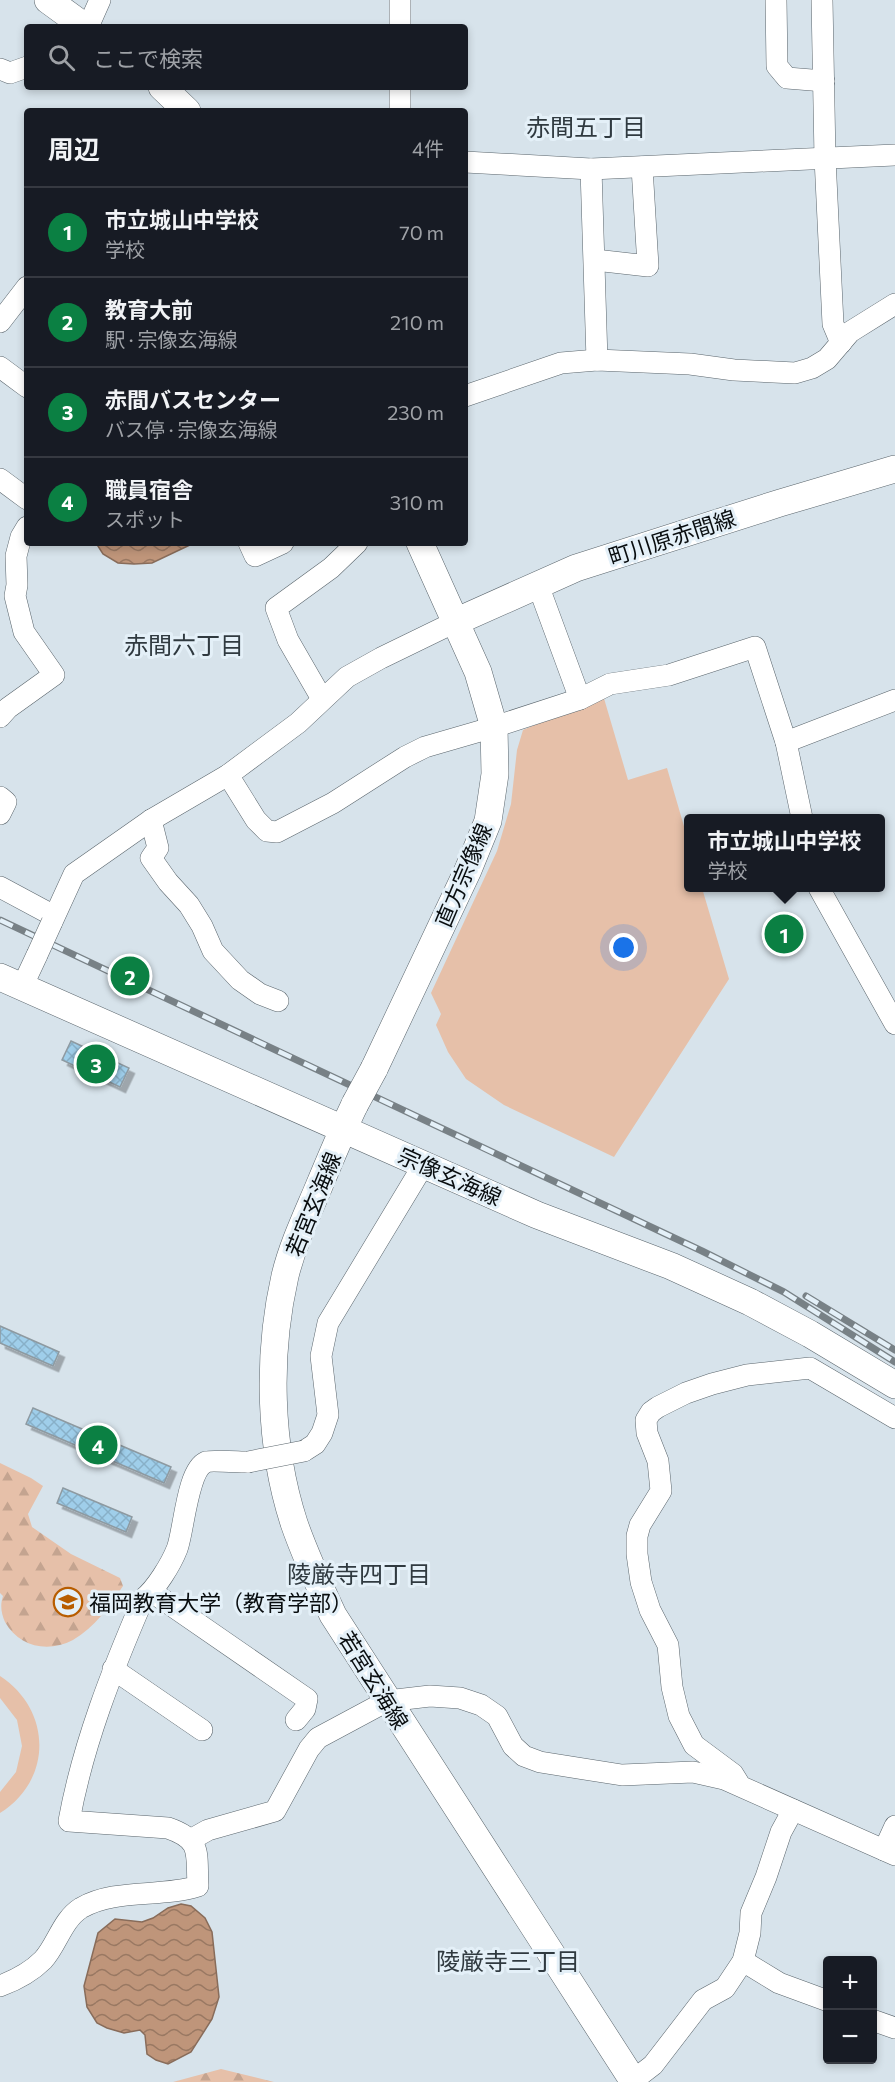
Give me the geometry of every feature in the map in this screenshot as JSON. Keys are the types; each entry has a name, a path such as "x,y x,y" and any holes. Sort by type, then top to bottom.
{"main road":[{"path":"48,0 83,24"},
{"path":"165,90 184,108"},
{"name":"町川原赤間線","path":"455,622 587,564 895,469"},
{"name":"直方宗像線","path":"344,1128 468,870 488,821 495,774 494,727 478,672 421,546"},
{"name":"宗像玄海線","path":"6,983 344,1128 537,1215 671,1266 750,1302 810,1334 895,1385"},
{"name":"若宮玄海線","path":"344,1128 302,1225 286,1275 276,1327 276,1426 282,1476 294,1522 310,1567 333,1615 633,2081"}],"street":[{"path":"88,24 100,0"},
{"path":"400,0 400,24"},
{"path":"776,0 777,66 787,78 824,81"},
{"path":"822,0 825,158 833,324 841,343"},
{"path":"0,69 10,72 24,69"},
{"path":"400,90 400,108"},
{"path":"468,162 591,169 895,155"},
{"path":"595,260 648,266 642,167"},
{"path":"591,169 597,360"},
{"path":"0,322 24,291"},
{"path":"468,395 561,363 597,360 690,363 734,370 795,373 812,368 827,359 850,332 895,304"},
{"path":"0,367 24,385"},
{"path":"0,479 24,497"},
{"path":"0,717 8,708 54,675 24,632 15,596 9,589 24,532"},
{"path":"250,546 255,556 277,546"},
{"path":"322,699 288,640 276,608 332,568 354,546"},
{"path":"538,585 580,699"},
{"path":"6,983 37,955 74,874 151,820 228,775 298,723 347,677 455,622"},
{"path":"228,775 256,820 267,831 277,832 333,803 405,757 425,747 580,699 610,684 669,675 755,647 786,742 801,814"},
{"path":"786,742 895,700"},
{"path":"0,796 6,802 0,814"},
{"path":"151,820 158,848 151,858 168,882 189,905 202,926 213,951 240,980 260,994 278,1001"},
{"path":"0,887 53,919"},
{"path":"821,892 895,1024"},
{"path":"0,1986 21,1977 44,1959 64,1925 86,1906 116,1897 182,1891 198,1886 196,1848 192,1839 168,1828 69,1821 76,1782 113,1669 143,1599 152,1592 177,1549 198,1468 207,1462 248,1462 304,1451 315,1444 322,1433 328,1415 321,1356 328,1323 424,1164"},
{"path":"739,1785 733,1774 694,1745 679,1716 672,1687 668,1645 650,1610 641,1582 637,1536 640,1525 661,1491 658,1461 647,1433 645,1420 658,1407 686,1393 712,1384 747,1375 810,1368 895,1418"},
{"path":"152,1592 307,1700 296,1720"},
{"path":"113,1669 202,1730"},
{"path":"192,1839 208,1830 275,1811 309,1749 318,1738 387,1701 430,1696 460,1698 481,1705 497,1716 513,1746 524,1756 540,1762 622,1775 693,1772 724,1779 889,1852 895,1826"},
{"path":"633,2081 653,2065 704,2000 725,1988 743,1961 750,1933 751,1913 766,1878 781,1832 793,1810"},
{"path":"743,1961 779,1983 823,1999"},
{"path":"877,2021 895,2028"}],"green space":[{"path":"603,695 628,780 667,768 684,826 684,892 703,892 729,979 614,1157 504,1105 466,1079 448,1052 436,1025 441,1014 431,993 497,851 511,804 517,750 523,730"},
{"path":"0,1463 43,1486 28,1514 32,1527 71,1554 120,1578 123,1586 95,1623 81,1635 63,1644 44,1647 26,1642 18,1637 5,1622 1,1606 3,1596 0,1593"},
{"path":"0,1676 17,1690 29,1707 37,1726 39,1745 37,1764 30,1782 17,1799 0,1813 0,1792 16,1772 22,1746 17,1720 0,1698"},
{"path":"221,2069 274,2082 173,2082"}],"water":[{"path":"98,546 188,546 152,563 118,563 103,554"},
{"path":"181,1904 191,1906 205,1918 212,1932 219,1997 212,2019 191,2052 168,2064 147,2054 145,2035 140,2030 124,2033 97,2023 87,2007 84,1986 98,1933 115,1919 142,1922 168,1908"}],"building":[{"path":"71,1041 129,1068 120,1087 62,1060"},
{"path":"0,1326 59,1352 53,1366 0,1343"},
{"path":"33,1408 171,1467 164,1483 26,1424"},
{"path":"63,1488 132,1517 126,1532 57,1503"}],"railway":[{"path":"0,920 702,1251 784,1292 895,1362"},
{"path":"806,1296 895,1350"}],"place":[{"name":"市立城山中学校","path":"784,934"},
{"name":"教育大前","path":"130,976"},
{"name":"赤間バスセンター","path":"96,1064"},
{"name":"職員宿舎","path":"98,1445"},
{"name":"福岡教育大学（教育学部）","path":"68,1602"}],"district":[{"name":"赤間五丁目","path":"586,126"},
{"name":"赤間六丁目","path":"184,644"},
{"name":"陵厳寺四丁目","path":"359,1573"},
{"name":"陵厳寺三丁目","path":"508,1960"}]}
